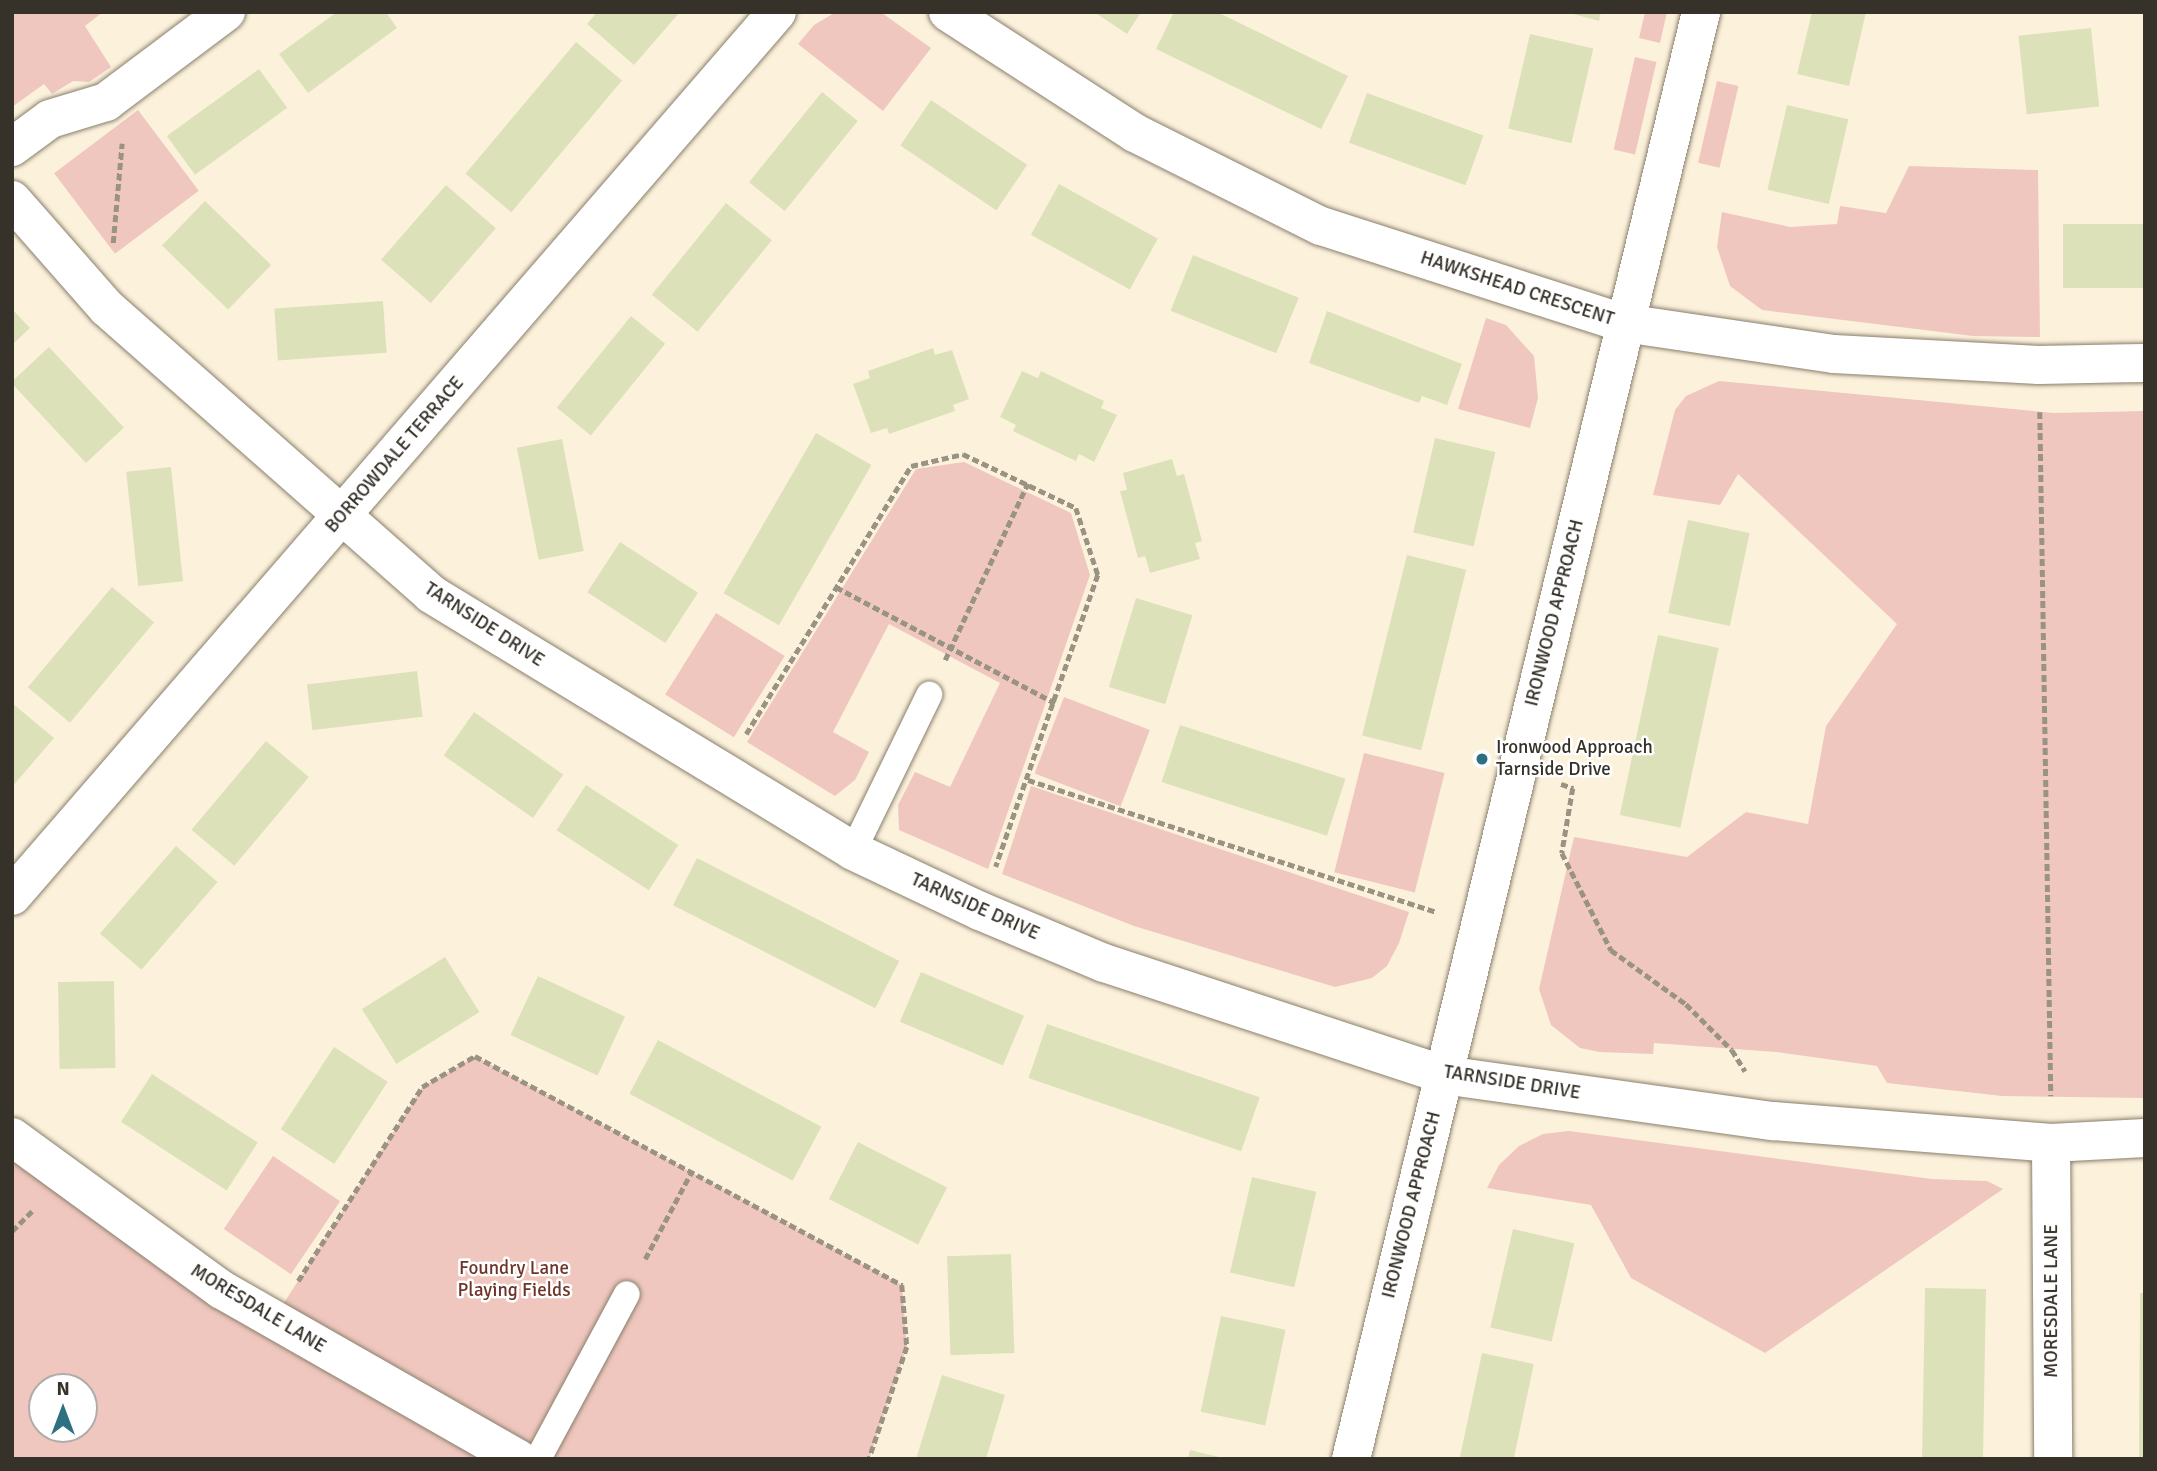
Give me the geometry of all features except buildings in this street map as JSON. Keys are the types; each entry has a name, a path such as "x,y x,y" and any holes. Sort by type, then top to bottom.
{"street":[{"path":"12,147 50,119 106,102 226,12"},
{"name":"BORROWDALE TERRACE","path":"12,896 778,12"},
{"name":"HAWKSHEAD CRESCENT","path":"948,12 1135,133 1321,226 1624,323 1834,354 2039,365 2145,363"},
{"name":"IRONWOOD APPROACH","path":"1351,1459 1701,12"},
{"name":"TARNSIDE DRIVE","path":"12,200 107,308 431,594 722,774 853,851 980,911 1104,963 1444,1074 1773,1121 2052,1143 2145,1138"},
{"name":"MORESDALE LANE","path":"12,1138 222,1290 518,1459"},
{"name":"MORESDALE LANE","path":"2052,1143 2053,1459"}],"lane":[{"path":"853,851 929,695"},
{"path":"538,1459 626,1294"}],"path":[{"path":"107,308 128,87"},
{"path":"2039,365 2052,1143"},
{"path":"722,774 911,466 963,454 1076,508 1098,575 980,911"},
{"path":"929,695 1028,483"},
{"path":"836,587 1055,703"},
{"path":"1517,771 1573,788 1562,853 1611,950 1686,1004 1732,1050 1773,1121"},
{"path":"1028,779 1480,927"},
{"path":"273,1320 422,1087 475,1056 902,1285 907,1348 869,1459"},
{"path":"626,1294 691,1173"}],"green space":[{"path":"12,12 103,12 85,26 111,67 89,82 73,81 52,94 44,84 12,107"},
{"path":"836,12 882,13 931,48 883,111 798,44 814,25"},
{"path":"1645,12 1667,12 1660,43 1639,38"},
{"path":"1635,57 1656,62 1635,155 1614,150"},
{"path":"1717,81 1738,86 1720,168 1698,163"},
{"path":"138,110 199,191 115,254 54,173"},
{"path":"1909,166 2038,170 2040,337 1973,336 1762,310 1730,286 1717,247 1722,212 1790,227 1837,224 1840,206 1886,213"},
{"path":"1486,318 1506,325 1534,356 1538,398 1530,428 1458,409"},
{"path":"1719,381 2054,413 2145,411 2145,1098 2002,1096 1887,1083 1877,1066 1776,1052 1654,1043 1653,1054 1600,1052 1580,1048 1551,1025 1539,989 1574,837 1687,857 1746,812 1808,824 1826,726 1897,624 1738,474 1720,505 1653,495 1675,410 1686,396"},
{"path":"964,462 1071,513 1090,575 988,869 899,830 898,805 915,772 950,787 1000,683 889,624 833,732 869,752 855,780 835,796 747,742 916,469"},
{"path":"716,613 785,656 734,737 665,694"},
{"path":"1064,697 1150,730 1121,807 1035,774"},
{"path":"1364,753 1445,773 1415,892 1334,872"},
{"path":"1031,786 1409,912 1399,943 1387,966 1372,978 1335,987 1134,926 1002,874"},
{"name":"Foundry Lane Playing Fields","path":"475,1056 902,1285 907,1347 869,1459 12,1459 12,1137 273,1320 422,1087"},
{"path":"1569,1131 1932,1179 1987,1181 2003,1189 1765,1353 1631,1278 1591,1205 1487,1188 1499,1165 1519,1146 1543,1134"},
{"path":"273,1156 340,1201 291,1274 224,1229"}],"place":[{"name":"Ironwood Approach Tarnside Drive","path":"1482,759"}]}
